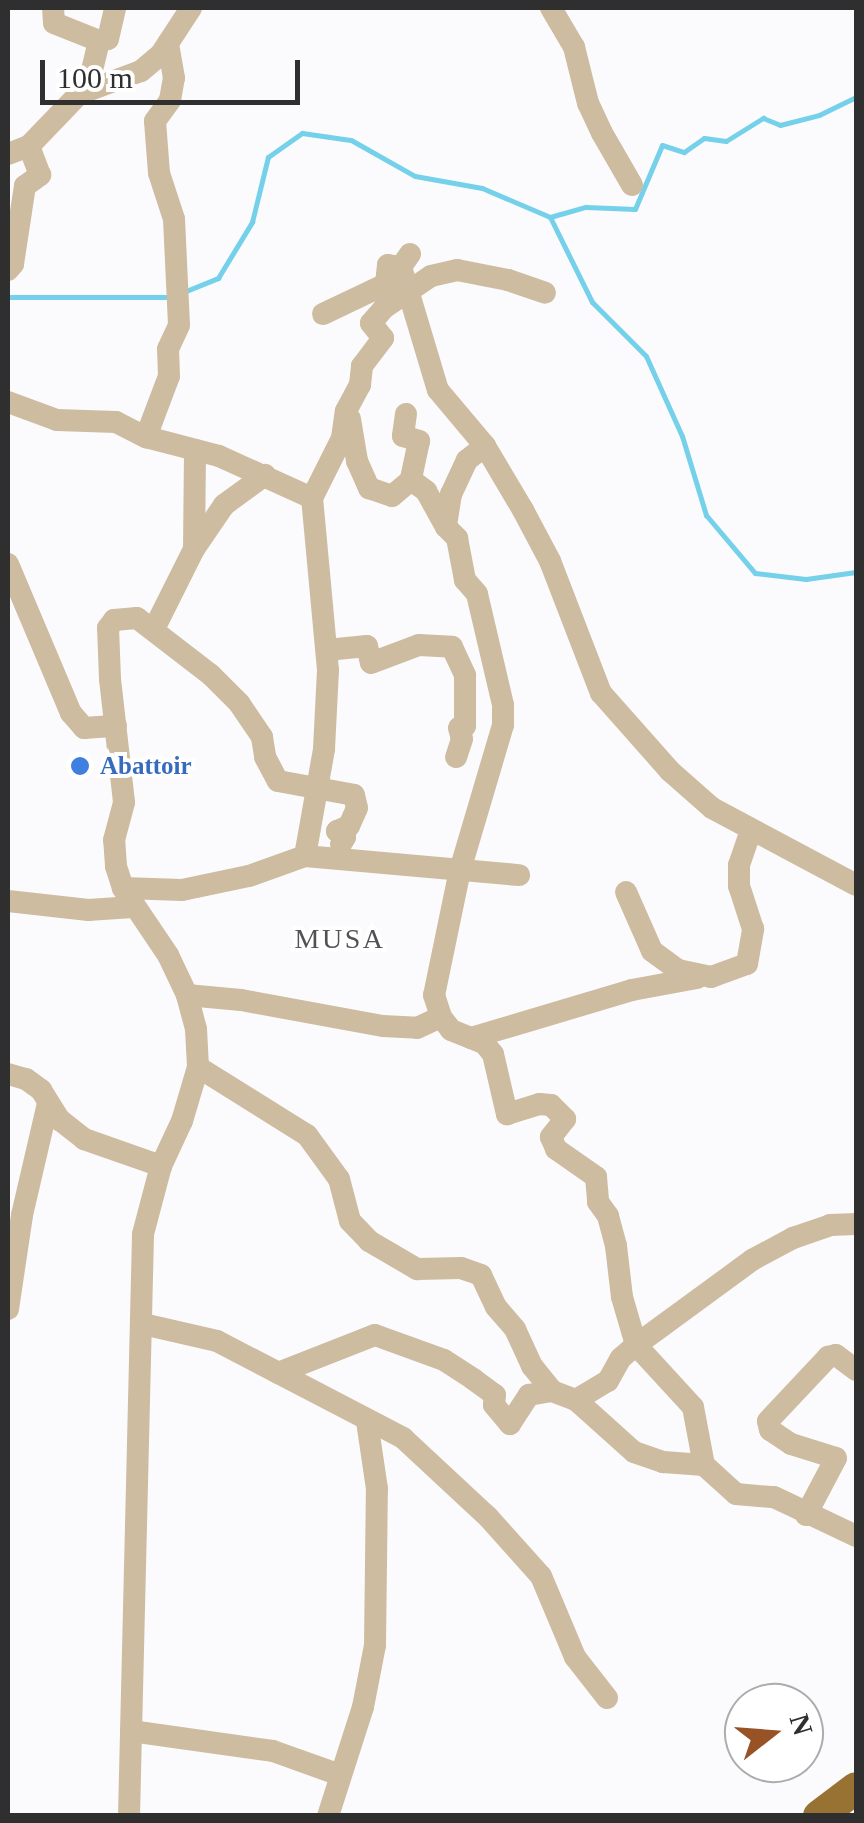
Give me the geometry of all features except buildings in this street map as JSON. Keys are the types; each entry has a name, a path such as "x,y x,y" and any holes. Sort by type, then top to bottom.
{"highway":[{"path":"819,1816 856,1788"}],"street":[{"path":"53,8 54,23 99,41 108,39 115,8"},
{"path":"8,270 13,264 26,186 40,175 18,150 79,94 141,72 168,44 191,8"},
{"path":"550,8 574,48 595,118 632,186"},
{"path":"87,92 99,41"},
{"path":"146,437 169,376 168,349 179,325 174,219 160,174 155,121 170,100 174,78 168,44"},
{"path":"322,314 386,284 388,265 405,260 409,294 438,390 485,446 550,561 601,694 670,772 712,808 856,885"},
{"path":"305,856 318,792 327,713 326,650 312,498 342,438 349,405 360,385 362,366 383,338 371,323 384,308 431,276 457,270 508,280 545,293"},
{"path":"8,402 58,420 116,422 146,437 265,475 312,498"},
{"path":"349,405 357,461 369,488 392,496 411,480 419,441 403,436 406,414"},
{"path":"446,527 451,494 467,460 485,446"},
{"path":"194,549 195,450"},
{"path":"154,629 194,549 224,504 265,475"},
{"path":"411,480 426,491 456,538 465,580 477,594 503,705 503,725 438,957 434,995 441,1018 451,1030 484,1043 493,1054 507,1114 539,1104 551,1106 565,1119 552,1137 556,1149 596,1177 598,1202 608,1216 616,1246 622,1297 636,1345 692,1407 704,1465 736,1494 774,1497 806,1516 856,1536"},
{"path":"8,564 21,628 80,725 116,726"},
{"path":"129,1816 144,1324 143,1234 161,1166 182,1120 198,1067 196,1029 187,995 168,955 128,898 114,840 124,802 108,628 124,616 137,618 239,702 262,737 266,757 278,781 318,792 354,795 357,808 349,826 337,831 345,837 341,844"},
{"path":"326,650 367,646 372,663 419,644 452,647 465,675 465,726 459,728 462,740 456,757"},
{"path":"471,1038 632,990 711,976 747,964 754,943 739,886 740,865 751,831"},
{"path":"8,901 88,910 128,898 249,876 305,856 520,875"},
{"path":"626,892 652,952 678,970 711,976"},
{"path":"187,995 240,1000 384,1026 417,1028 441,1018"},
{"path":"198,1067 308,1135 338,1178 350,1221 369,1242 417,1269 461,1268 481,1275 496,1307 516,1329 532,1366 552,1391 576,1400 634,1452 662,1462 704,1465"},
{"path":"8,1074 26,1079 84,1140 161,1166"},
{"path":"8,1308 22,1214 48,1104"},
{"path":"576,1400 608,1381 621,1358 700,1295 766,1252 820,1229 856,1224"},
{"path":"144,1324 217,1341 402,1438 488,1517 541,1576 575,1657 606,1698"},
{"path":"278,1373 375,1335 444,1360 474,1379 495,1395 494,1405 510,1424 529,1396 552,1391"},
{"path":"806,1516 836,1458 791,1444 770,1430 768,1421 828,1357 836,1355 856,1370"},
{"path":"328,1816 364,1707 375,1646 376,1488 367,1420"},
{"path":"132,1732 273,1751 340,1775"}],"waterway":[{"path":"186,291 218,278 252,222 268,157 302,133 351,140 415,176 482,188 550,217 586,207 635,209 662,145 684,152 704,138 726,141 763,118 780,125 819,115 856,97"},
{"path":"550,217 592,302 646,356 682,436 706,515 755,573 806,579 856,572"},
{"path":"8,297 172,297"}],"place":[{"name":"Abattoir","path":"80,766"}],"district":[{"name":"MUSA","path":"340,939"}]}
